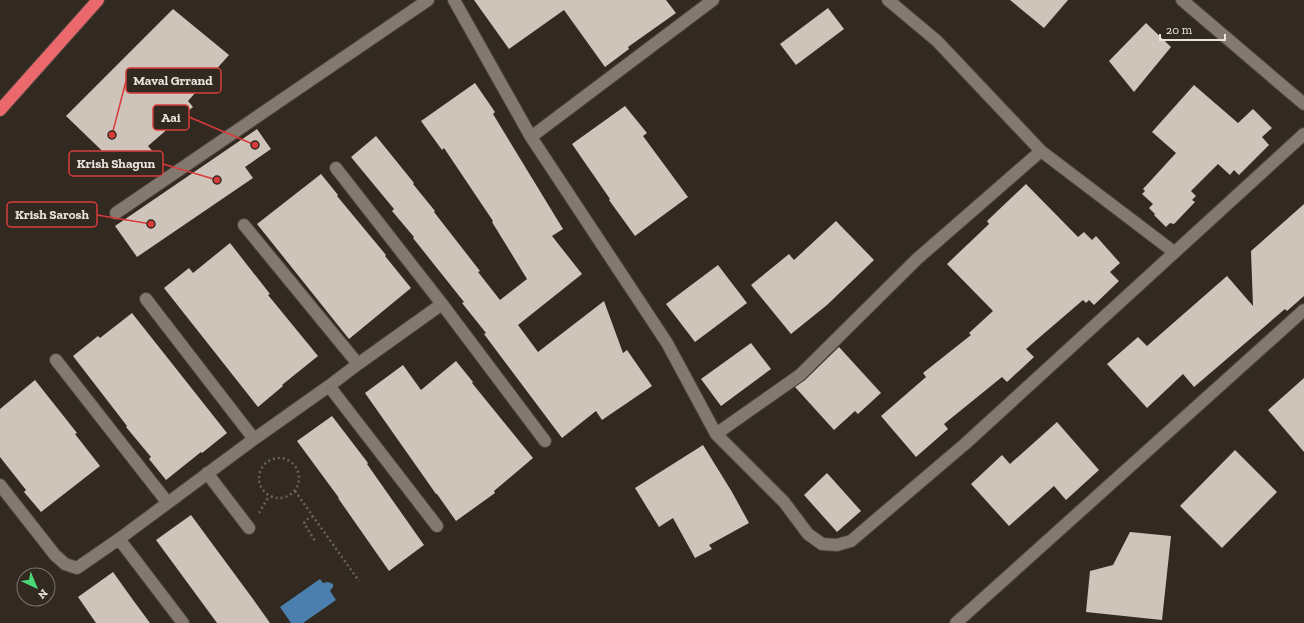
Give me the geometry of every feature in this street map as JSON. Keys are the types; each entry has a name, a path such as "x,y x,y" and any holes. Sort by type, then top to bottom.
{"highway":[{"path":"0,110 98,0"}],"street":[{"path":"116,213 428,0"},
{"path":"454,0 531,137 667,343 716,434 784,502 808,534 822,544 836,545 851,540 965,444 1304,134"},
{"path":"531,137 712,0"},
{"path":"888,0 937,41 1041,151 1174,252"},
{"path":"1182,0 1304,104"},
{"path":"716,434 800,375 917,259 1041,151"},
{"path":"336,168 545,440"},
{"path":"244,225 358,364"},
{"path":"146,299 254,439"},
{"path":"0,485 55,555 65,564 77,568 442,304"},
{"path":"956,623 1304,310"},
{"path":"56,360 167,502"},
{"path":"329,386 437,526"},
{"path":"207,473 249,528"},
{"path":"119,539 183,623"}],"path":[{"path":"280,458 287,460 298,470 298,484 295,491 290,496 283,498 269,496 263,491 260,484 259,477 261,469 266,463 272,460 280,458"},
{"path":"295,491 360,581"},
{"path":"259,513 269,496"},
{"path":"313,516 304,523 316,543"}],"water":[{"path":"320,579 323,583 328,582 333,584 330,591 336,600 303,623 291,623 280,607"}],"building":[{"path":"474,0 666,0 676,13 628,47 629,49 605,67 564,10 509,49"},
{"path":"1010,0 1068,0 1044,28"},
{"path":"828,8 844,29 796,65 780,44"},
{"path":"173,9 229,55 188,101 193,107 148,146 155,154 124,172 66,116"},
{"path":"1146,23 1171,47 1134,92 1109,61"},
{"path":"475,83 495,112 493,114 563,229 552,236 582,274 518,325 538,352 604,301 623,353 627,350 652,386 602,420 596,411 562,438 484,334 486,333 462,303 464,302 392,211 394,209 351,157 376,136 414,183 413,184 480,271 478,272 500,300 527,279 492,222 493,221 444,148 442,150 421,121"},
{"path":"1194,85 1238,123 1253,109 1272,128 1262,137 1269,145 1239,175 1234,170 1230,175 1218,164 1191,191 1196,196 1192,200 1195,202 1174,224 1170,223 1166,227 1149,208 1153,204 1142,194 1145,191 1143,189 1176,153 1152,132"},
{"path":"625,106 647,133 643,136 688,197 635,236 572,144"},
{"path":"257,129 271,149 245,167 253,178 137,257 115,226"},
{"path":"321,174 411,288 349,339 257,224"},
{"path":"1026,184 1078,237 1084,232 1092,240 1096,236 1120,263 1110,272 1119,281 1094,305 1089,300 1086,303 1083,300 1026,349 1034,357 1007,382 1002,377 944,424 948,429 916,457 881,416 926,377 923,373 971,335 969,333 993,311 947,264 989,224 987,221"},
{"path":"1304,204 1304,296 1287,311 1285,309 1194,387 1183,374 1147,408 1107,364 1138,337 1147,346 1227,276 1253,306 1251,251"},
{"path":"836,221 874,260 827,305 791,334 751,285 789,254 794,260"},
{"path":"230,243 270,294 268,295 318,356 282,385 283,386 258,407 164,288 189,268 193,273"},
{"path":"718,265 747,303 695,342 666,304"},
{"path":"132,313 227,433 166,480 149,459 151,457 126,427 127,426 73,356 98,336 100,338"},
{"path":"751,343 771,369 721,406 701,379"},
{"path":"839,347 881,393 858,414 855,411 834,430 795,387 805,380"},
{"path":"456,361 533,458 494,491 495,493 456,521 365,393 403,365 421,390"},
{"path":"1304,378 1304,452 1268,410"},
{"path":"35,380 77,433 75,434 100,466 41,512 24,492 26,490 0,457 0,409"},
{"path":"332,416 368,463 367,464 424,545 389,571 339,498 297,441"},
{"path":"1057,422 1099,470 1066,500 1054,486 1009,526 971,484 1002,455 1010,464"},
{"path":"703,445 749,523 709,545 712,549 695,558 673,518 659,527 635,488"},
{"path":"1235,450 1277,492 1222,548 1180,506"},
{"path":"827,473 861,511 837,532 804,495"},
{"path":"191,515 270,623 217,623 156,540"},
{"path":"1130,532 1171,536 1162,620 1086,612 1090,571 1113,565"},
{"path":"113,572 150,623 96,623 78,597"}],"place":[{"name":"Maval Grrand","path":"112,135"},
{"name":"Aai","path":"255,145"},
{"name":"Krish Shagun","path":"217,180"},
{"name":"Krish Sarosh","path":"151,224"}]}
